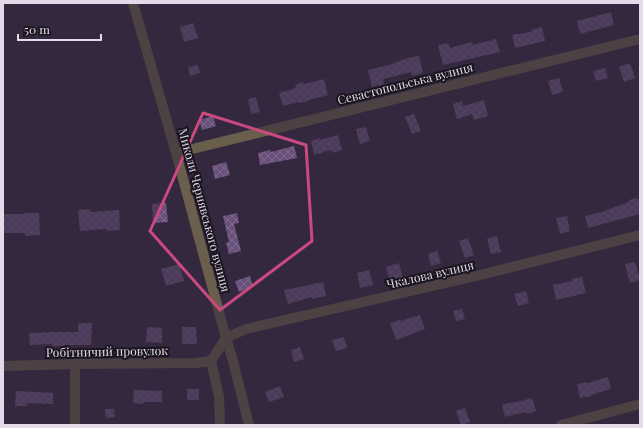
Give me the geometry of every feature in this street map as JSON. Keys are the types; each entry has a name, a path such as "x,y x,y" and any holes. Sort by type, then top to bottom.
{"street":[{"name":"Миколи Чернявського вулиця","path":"133,3 176,153 249,425"},
{"name":"Севастопольська вулиця","path":"176,153 640,39"},
{"name":"Чкалова вулиця","path":"226,338 246,329 476,276 640,235"},
{"path":"220,425 219,396 211,361 226,338"},
{"name":"Робітничий провулок","path":"3,366 195,363 211,361"},
{"path":"75,364 75,425"},
{"path":"561,425 640,404"}],"highlighted area":[{"path":"203,113 306,145 312,241 220,310 150,231"}],"building":[{"path":"611,12 614,25 580,34 577,21"},
{"path":"193,23 198,38 184,42 180,27"},
{"path":"542,27 545,41 515,48 512,35 531,32 531,30"},
{"path":"496,39 500,52 443,65 438,45 448,43 450,48 472,42 473,45"},
{"path":"419,56 423,73 412,76 411,72 383,79 384,84 372,87 368,70"},
{"path":"630,63 635,78 624,82 619,67"},
{"path":"198,65 200,73 190,76 188,67"},
{"path":"605,68 608,78 596,81 593,71"},
{"path":"559,78 563,92 552,95 548,81"},
{"path":"324,79 328,95 283,106 279,93 296,88 295,85 303,82 304,84"},
{"path":"256,97 260,112 251,114 248,99"},
{"path":"484,100 488,116 474,120 472,114 457,119 453,104 462,101 463,106"},
{"path":"414,114 421,131 412,134 405,117"},
{"path":"213,116 216,126 202,130 199,120"},
{"path":"366,127 370,141 360,144 356,129"},
{"path":"338,135 342,150 332,153 331,150 314,155 311,141"},
{"path":"294,146 297,158 260,165 258,153 270,150 271,152"},
{"path":"226,162 230,175 215,179 212,166"},
{"path":"638,198 640,214 588,228 585,216 606,211 629,202 629,200"},
{"path":"166,203 168,222 153,223 152,204"},
{"path":"90,209 91,212 119,210 120,230 106,231 106,229 80,231 78,210"},
{"path":"39,213 40,235 25,236 25,233 3,233 3,214"},
{"path":"237,213 239,223 234,224 241,251 229,254 226,243 229,242 223,216"},
{"path":"567,216 570,231 560,234 556,218"},
{"path":"497,236 501,252 491,254 487,239"},
{"path":"468,238 474,255 465,258 459,241"},
{"path":"437,251 441,263 431,266 428,254"},
{"path":"635,262 640,280 630,283 625,264"},
{"path":"399,263 403,278 390,281 386,267"},
{"path":"179,264 184,281 166,286 161,269"},
{"path":"369,270 373,285 360,288 357,273"},
{"path":"250,276 253,287 239,292 235,281"},
{"path":"582,277 586,293 556,300 553,285"},
{"path":"323,282 326,296 312,299 312,297 288,304 284,290"},
{"path":"526,291 529,303 518,306 514,294"},
{"path":"462,309 465,319 456,321 453,311"},
{"path":"420,315 425,329 396,340 390,323"},
{"path":"78,323 92,323 91,345 30,345 29,333 78,332"},
{"path":"147,327 162,328 162,343 146,342"},
{"path":"182,327 196,327 197,344 182,344"},
{"path":"344,337 347,348 336,351 332,340"},
{"path":"300,347 304,359 294,362 291,350"},
{"path":"608,377 611,389 580,398 577,384 588,383"},
{"path":"280,386 284,397 269,402 265,392"},
{"path":"187,389 199,389 199,400 187,400"},
{"path":"134,390 162,391 162,402 144,402 144,404 133,403"},
{"path":"16,391 53,393 53,404 27,403 27,406 15,406"},
{"path":"532,398 536,411 527,414 526,412 505,417 502,405"},
{"path":"465,408 470,422 461,425 456,411"},
{"path":"105,409 114,409 115,417 106,418"}]}
